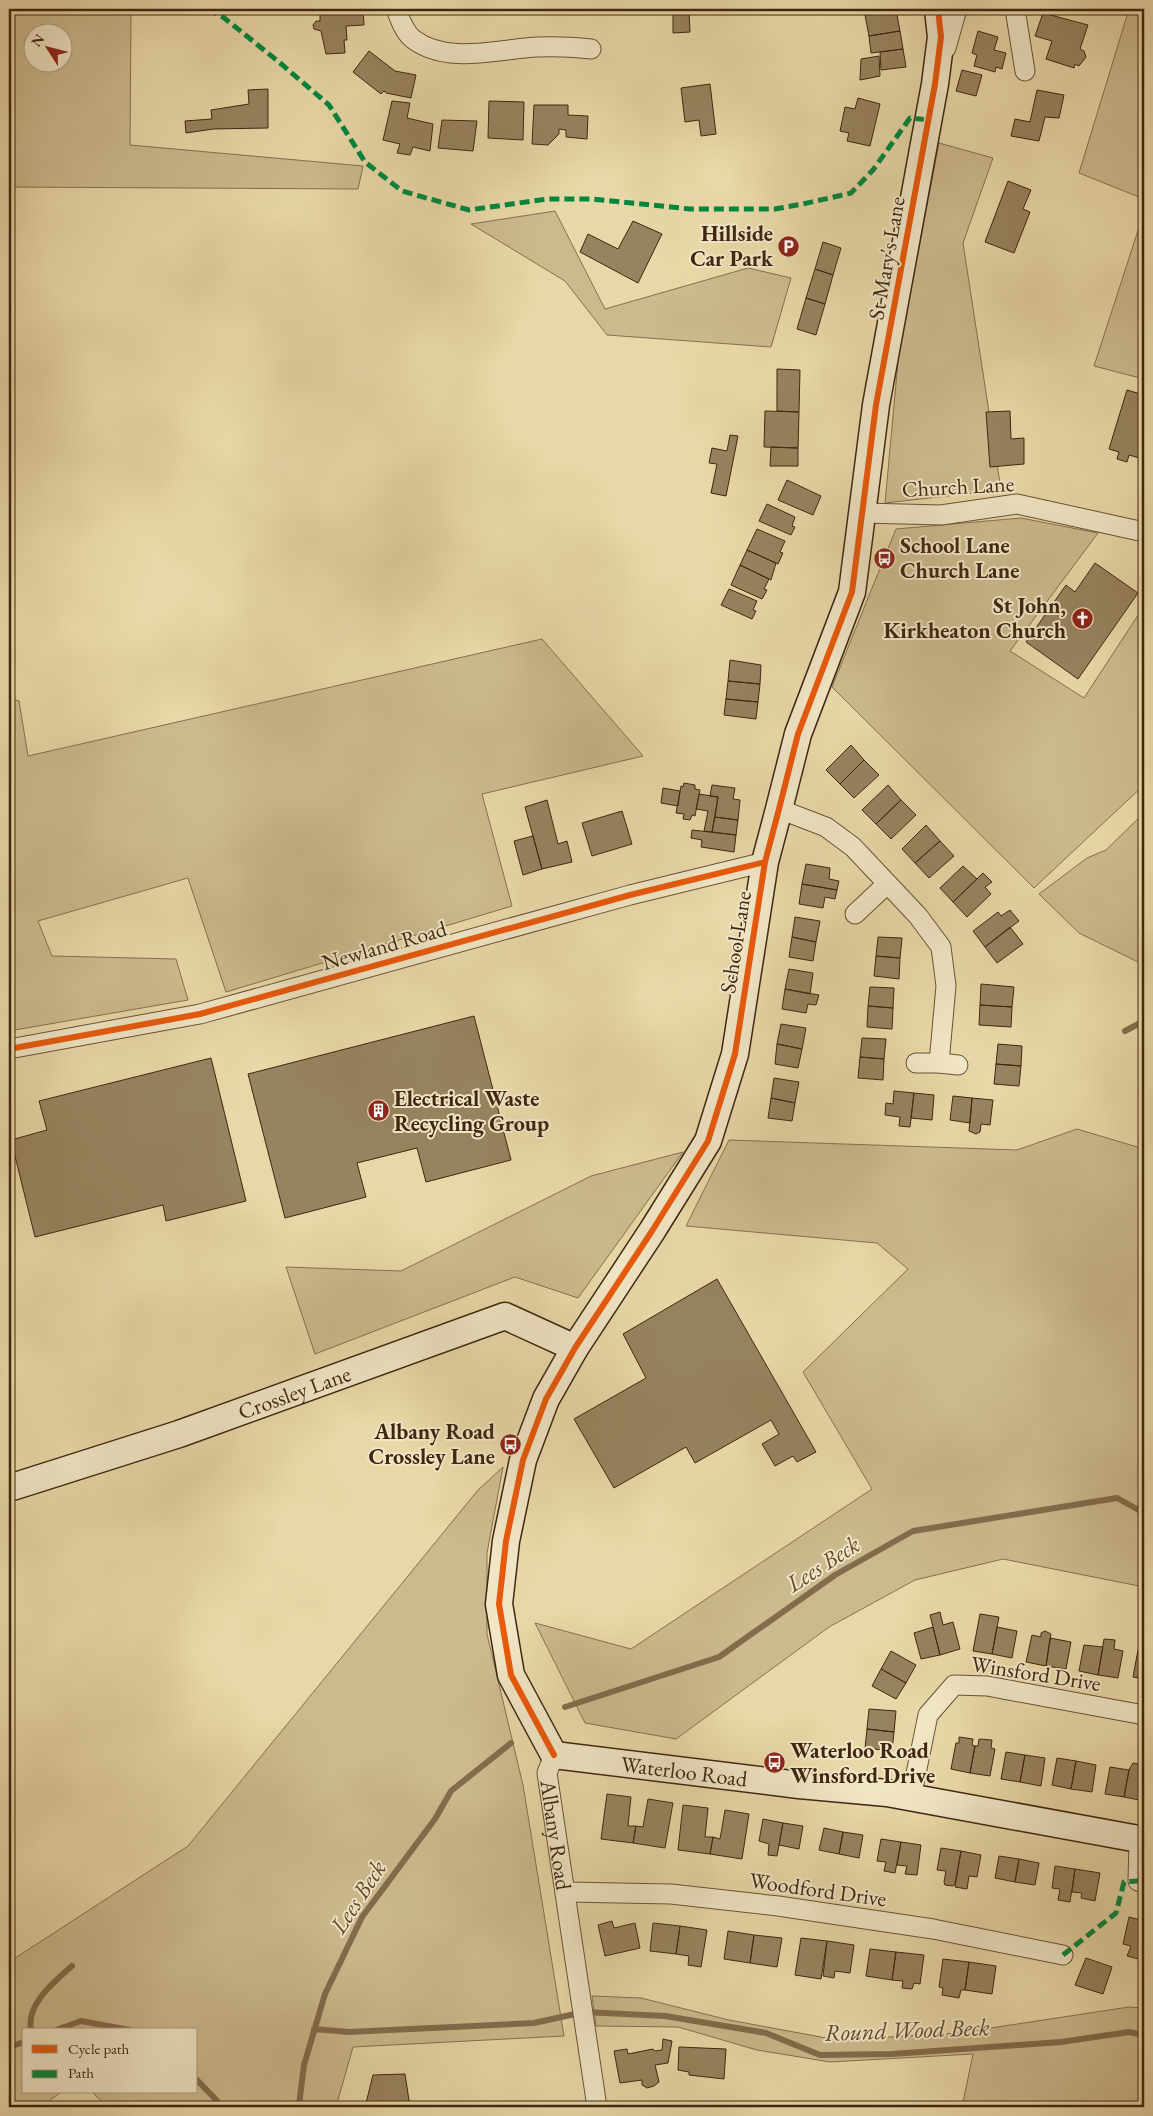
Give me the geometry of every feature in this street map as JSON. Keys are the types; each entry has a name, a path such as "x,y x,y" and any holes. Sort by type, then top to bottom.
{"street":[{"path":"396,9 401,23 412,38 431,49 458,54 561,46 591,49"},
{"name":"St Mary's Lane","path":"862,513 876,405 936,84 940,38 938,9"},
{"path":"936,84 957,9"},
{"path":"1015,9 1025,71"},
{"name":"Church Lane","path":"862,513 941,515 1017,504 1144,532"},
{"name":"School Lane","path":"575,1348 652,1231 708,1141 735,1054 766,862 798,734 852,592 862,513"},
{"path":"779,809 826,827 853,846 918,916 941,947 946,986 939,1062"},
{"name":"Newland Road","path":"9,1049 200,1014 630,895 766,862"},
{"path":"855,914 887,884"},
{"path":"916,1063 939,1062 958,1065"},
{"name":"Crossley Lane","path":"9,1488 179,1434 505,1316 575,1348"},
{"name":"Albany Road","path":"575,1348 546,1399 523,1460 506,1541 499,1604 511,1675 554,1755 547,1774 596,2107"},
{"name":"Winsford Drive","path":"911,1798 928,1715 954,1685 987,1686 1144,1715"},
{"name":"Waterloo Road","path":"554,1755 911,1798 1142,1840 1138,1881 1144,1883"},
{"name":"Woodford Drive","path":"565,1892 671,1894 778,1906 933,1929 1063,1955"}],"shaded area":[{"path":"9,9 131,9 130,145 363,166 358,189 9,187"},
{"path":"1129,9 1144,9 1144,199 1079,173"},
{"path":"939,143 993,158 963,243 1001,490 885,503 899,351"},
{"path":"555,211 605,309 748,268 791,278 771,347 607,335 565,281 471,224"},
{"path":"1144,212 1144,379 1094,366"},
{"path":"1021,518 1098,533 1010,651 1084,698 1144,606 1144,785 1034,888 832,687 896,529"},
{"path":"542,639 643,756 482,794 512,906 226,992 188,878 38,921 52,956 176,959 188,1000 9,1031 9,698 19,701 28,756"},
{"path":"1144,813 1144,965 1079,933 1039,894 1087,858 1106,850"},
{"path":"1077,1129 1144,1149 1144,1587 1003,1559 915,1580 829,1627 676,1739 585,1723 535,1623 631,1649 872,1489 803,1372 908,1269 877,1243 686,1226 729,1140 1017,1150"},
{"path":"683,1152 578,1298 515,1277 315,1354 286,1267 401,1271 591,1176"},
{"path":"503,1467 487,1553 487,1634 523,1785 564,2036 353,2047 336,2107 107,2107 94,2094 198,2094 198,2028 22,2028 22,2094 58,2094 41,2107 9,2107 9,1962 188,1846 478,1490"},
{"path":"592,1996 641,1998 729,2020 837,2040 958,2033 1129,2007 1144,2008 1144,2107 962,2107 973,2054 830,2062 757,2050 678,2027 596,2026"}],"building":[{"path":"499,9 526,9 526,14 499,13"},
{"path":"676,9 701,9 689,11 690,32 673,33 673,13 676,13"},
{"path":"896,10 900,31 869,36 865,15"},
{"path":"363,11 364,25 346,26 347,40 344,40 345,53 326,54 321,31 314,29 313,25 316,21 320,21 320,14"},
{"path":"1043,13 1088,25 1080,49 1084,51 1086,57 1079,66 1075,64 1074,68 1046,59 1052,41 1035,36"},
{"path":"900,31 903,49 871,53 869,36"},
{"path":"978,31 998,37 994,50 1006,53 1002,69 996,67 995,72 974,66 977,55 972,53"},
{"path":"903,49 906,67 881,70 880,52"},
{"path":"369,51 395,71 416,75 411,98 384,91 381,94 353,72"},
{"path":"879,56 880,76 860,80 861,59"},
{"path":"962,70 982,75 976,96 956,91"},
{"path":"710,84 716,134 701,136 699,120 685,122 681,88"},
{"path":"268,89 268,128 213,129 186,133 185,121 212,119 211,110 249,104 248,90"},
{"path":"1037,90 1064,95 1059,118 1045,117 1039,141 1011,136 1015,119 1030,122"},
{"path":"858,98 880,104 870,146 847,141 849,133 840,131 845,107 855,109"},
{"path":"392,101 410,103 407,118 433,124 430,151 413,147 410,155 397,153 400,144 383,140"},
{"path":"489,101 524,102 523,140 488,138"},
{"path":"534,105 568,105 568,115 588,116 587,139 566,137 566,130 559,129 559,134 548,145 532,144"},
{"path":"442,120 477,121 473,151 438,148"},
{"path":"1008,181 1031,190 1023,209 1030,212 1014,253 985,242"},
{"path":"633,221 662,234 638,283 580,252 588,234 618,249"},
{"path":"823,242 841,248 833,275 815,269"},
{"path":"815,269 833,275 825,304 806,298"},
{"path":"806,298 825,304 816,335 797,329"},
{"path":"777,369 800,370 799,412 777,411"},
{"path":"1127,390 1144,395 1144,440 1139,458 1129,455 1127,462 1117,459 1119,452 1109,449"},
{"path":"765,411 799,412 798,448 764,447"},
{"path":"1010,411 1011,439 1024,438 1024,464 990,467 986,412"},
{"path":"730,435 738,436 726,496 711,493 717,464 709,463 712,448 727,451"},
{"path":"771,447 798,448 798,466 770,466"},
{"path":"787,480 821,496 813,515 778,500"},
{"path":"767,504 795,517 792,526 795,527 791,535 759,521"},
{"path":"757,529 785,541 780,552 783,553 778,564 747,550"},
{"path":"747,550 776,563 771,580 740,565"},
{"name":"St John, Kirkheaton Church","path":"1095,563 1138,593 1078,679 1026,642 1066,585 1075,592"},
{"path":"740,565 769,579 764,589 767,590 762,599 731,585"},
{"path":"729,589 757,601 753,610 756,611 752,619 721,605"},
{"path":"730,660 761,665 760,684 728,681"},
{"path":"728,681 760,684 758,702 726,699"},
{"path":"726,699 758,702 756,719 724,715"},
{"path":"851,745 864,760 840,784 826,770"},
{"path":"864,760 879,775 854,798 840,784"},
{"path":"684,783 695,785 695,789 700,790 695,816 692,815 690,820 683,819 684,814 676,813 681,786 683,787"},
{"path":"712,785 735,788 733,799 740,800 738,820 715,817 718,797 710,796"},
{"path":"888,785 901,800 876,824 862,810"},
{"path":"663,788 680,791 678,806 661,803"},
{"path":"699,794 718,797 712,832 704,831 708,811 696,809"},
{"path":"547,800 558,844 567,841 572,862 542,869 525,807"},
{"path":"901,800 916,815 891,839 876,824"},
{"path":"622,811 632,844 592,856 582,823"},
{"path":"715,817 738,820 736,835 712,832"},
{"path":"926,825 940,841 915,863 902,849"},
{"path":"692,830 736,835 734,852 701,847 702,840 691,838"},
{"path":"533,836 542,869 523,875 514,841"},
{"path":"940,841 954,856 929,878 915,863"},
{"path":"806,864 830,868 829,879 839,881 837,890 802,884"},
{"path":"963,866 977,879 953,902 940,888"},
{"path":"983,873 992,882 985,887 991,894 967,917 953,902"},
{"path":"802,884 837,890 835,899 825,897 823,908 799,904"},
{"path":"1010,910 1019,921 985,947 973,931 998,912 1001,916"},
{"path":"795,917 820,921 816,942 792,937"},
{"path":"1010,927 1023,944 997,963 985,947"},
{"path":"792,937 816,942 813,961 789,957"},
{"path":"878,937 902,938 900,958 876,956"},
{"path":"876,956 900,958 899,979 874,976"},
{"path":"789,969 813,973 810,994 785,989"},
{"path":"981,984 1014,987 1012,1007 980,1005"},
{"path":"870,987 894,988 893,1008 868,1006"},
{"path":"785,989 819,995 816,1005 808,1004 806,1013 782,1009"},
{"path":"980,1005 1012,1007 1011,1027 979,1025"},
{"path":"868,1006 893,1008 892,1029 867,1027"},
{"name":"Electrical Waste Recycling Group","path":"474,1016 511,1160 426,1182 417,1148 357,1163 366,1197 285,1218 248,1074"},
{"path":"781,1024 806,1028 802,1049 777,1044"},
{"path":"862,1038 886,1039 884,1059 860,1057"},
{"path":"777,1044 802,1049 798,1068 775,1064"},
{"path":"998,1044 1022,1046 1021,1066 996,1064"},
{"path":"860,1057 884,1059 883,1080 858,1078"},
{"path":"211,1058 246,1201 166,1221 163,1205 35,1237 11,1140 47,1130 39,1101"},
{"path":"996,1064 1021,1066 1019,1086 994,1084"},
{"path":"774,1078 799,1082 795,1103 771,1098"},
{"path":"894,1091 914,1093 910,1127 899,1126 900,1117 885,1115 886,1103 893,1104"},
{"path":"914,1093 934,1095 932,1120 911,1118"},
{"path":"953,1096 972,1098 970,1123 950,1120"},
{"path":"771,1098 795,1103 792,1121 768,1118"},
{"path":"972,1098 993,1100 990,1125 981,1124 980,1132 976,1134 969,1131"},
{"path":"717,1279 816,1452 797,1462 793,1456 775,1466 762,1444 779,1434 771,1420 695,1463 686,1447 614,1488 574,1419 646,1378 623,1334"},
{"path":"940,1612 943,1625 953,1622 960,1649 940,1655 930,1615"},
{"path":"980,1614 999,1617 992,1654 973,1651"},
{"path":"933,1627 940,1655 921,1659 914,1633"},
{"path":"997,1627 1017,1631 1012,1658 992,1654"},
{"path":"1045,1631 1051,1634 1046,1666 1026,1662 1032,1635 1041,1637 1041,1633"},
{"path":"1050,1638 1071,1642 1066,1669 1046,1666"},
{"path":"1104,1639 1115,1640 1114,1649 1123,1651 1118,1678 1098,1675"},
{"path":"1084,1645 1103,1647 1098,1675 1079,1671"},
{"path":"1138,1650 1144,1651 1144,1679 1133,1677"},
{"path":"891,1651 916,1665 906,1683 881,1669"},
{"path":"881,1669 906,1683 896,1699 872,1686"},
{"path":"869,1709 896,1711 894,1732 867,1729"},
{"path":"867,1729 894,1732 892,1751 865,1748"},
{"path":"959,1737 973,1739 972,1745 975,1746 970,1773 951,1769"},
{"path":"979,1739 992,1740 991,1748 995,1749 990,1776 970,1773 975,1746 978,1746"},
{"path":"1006,1752 1025,1755 1020,1782 1001,1779"},
{"path":"1025,1755 1045,1758 1041,1786 1020,1782"},
{"path":"1057,1758 1076,1761 1071,1789 1052,1785"},
{"path":"1076,1761 1096,1765 1092,1792 1071,1789"},
{"path":"1133,1763 1138,1764 1141,1767 1140,1772 1144,1773 1144,1801 1124,1797 1129,1770"},
{"path":"1110,1767 1129,1770 1124,1797 1105,1794"},
{"path":"607,1794 631,1797 628,1826 636,1826 633,1843 601,1839"},
{"path":"648,1799 673,1803 665,1848 633,1843 636,1826 643,1827"},
{"path":"683,1805 708,1808 705,1837 713,1837 710,1854 678,1850"},
{"path":"725,1810 749,1814 742,1859 710,1854 713,1837 720,1839"},
{"path":"763,1819 783,1823 777,1856 768,1855 769,1844 759,1841"},
{"path":"783,1823 803,1826 799,1849 779,1845"},
{"path":"824,1828 843,1832 839,1854 819,1850"},
{"path":"843,1832 863,1835 859,1858 839,1854"},
{"path":"881,1839 901,1842 895,1873 884,1871 886,1862 877,1861"},
{"path":"901,1842 921,1845 917,1875 905,1874 907,1866 897,1865"},
{"path":"941,1848 961,1851 955,1884 953,1886 945,1885 946,1871 937,1870"},
{"path":"961,1851 981,1855 977,1877 969,1876 967,1889 955,1887"},
{"path":"999,1856 1019,1859 1015,1882 995,1878"},
{"path":"1019,1859 1039,1863 1035,1885 1015,1882"},
{"path":"1055,1866 1075,1869 1070,1902 1058,1900 1060,1889 1052,1888"},
{"path":"1075,1869 1100,1873 1095,1901 1081,1898 1082,1893 1072,1892"},
{"path":"1129,1917 1144,1921 1144,1941 1139,1959 1127,1956 1131,1946 1123,1944"},
{"path":"612,1921 614,1928 635,1923 640,1948 605,1956 598,1925"},
{"path":"653,1923 680,1926 676,1954 650,1951"},
{"path":"680,1926 707,1930 701,1967 688,1965 689,1956 676,1954"},
{"path":"728,1931 754,1935 750,1963 724,1959"},
{"path":"754,1935 782,1938 777,1967 750,1963"},
{"path":"801,1938 827,1941 821,1979 795,1975"},
{"path":"827,1941 854,1945 850,1973 835,1971 834,1978 823,1976"},
{"path":"870,1949 896,1952 892,1980 866,1976"},
{"path":"896,1952 924,1955 920,1984 914,1983 912,1989 902,1988 903,1981 892,1980"},
{"path":"1086,1958 1112,1967 1103,1994 1075,1985"},
{"path":"943,1959 969,1962 965,1990 961,1990 959,1998 942,1995 943,1988 939,1987"},
{"path":"969,1962 996,1966 992,1994 965,1990"},
{"path":"663,2039 672,2041 668,2063 655,2065 659,2082 647,2088 642,2085 642,2080 620,2083 614,2051 627,2049 628,2054 653,2049 655,2051 662,2050"},
{"path":"679,2047 726,2049 724,2079 689,2075 689,2072 678,2070"},
{"path":"405,2074 410,2107 365,2107 373,2075"}],"waterway":[{"path":"1125,1031 1144,1021"},
{"name":"Lees Beck","path":"565,1707 719,1657 835,1575 913,1531 1117,1498 1144,1513"},
{"name":"Lees Beck","path":"297,2107 299,2105 304,2065 325,1994 362,1917 435,1819 451,1791 511,1743"},
{"path":"31,2028 33,2011 37,2003 50,1986 72,1966"},
{"name":"Round Wood Beck","path":"314,2029 349,2032 534,2023 584,2012 665,2016 766,2033 820,2055 892,2054 1061,2042 1129,2032 1144,2035"},
{"name":"Lees Beck","path":"62,2028 81,2021 119,2028"},
{"name":"Lees Beck","path":"9,2047 22,2043"},
{"name":"Lees Beck","path":"198,2081 223,2107"}],"marked path":[{"path":"208,9 223,17 329,105 365,162 402,191 469,210 547,199 593,199 690,209 775,209 803,204 851,193 873,170 910,118 929,120"},
{"path":"1063,1955 1116,1913 1124,1882 1138,1881"}],"cycle path":[{"path":"554,1755 511,1675 499,1604 506,1541 523,1460 546,1399 575,1348 652,1231 708,1141 735,1054 765,862 798,734 852,592 876,405 935,84 941,37 938,9"},
{"path":"9,1049 200,1014 630,895 765,862"}],"place":[{"name":"Hillside Car Park","path":"789,246"},
{"name":"School Lane Church Lane","path":"884,558"},
{"name":"St John, Kirkheaton Church","path":"1082,618"},
{"name":"Electrical Waste Recycling Group","path":"378,1111"},
{"name":"Albany Road Crossley Lane","path":"511,1444"},
{"name":"Waterloo Road Winsford Drive","path":"774,1763"}]}
